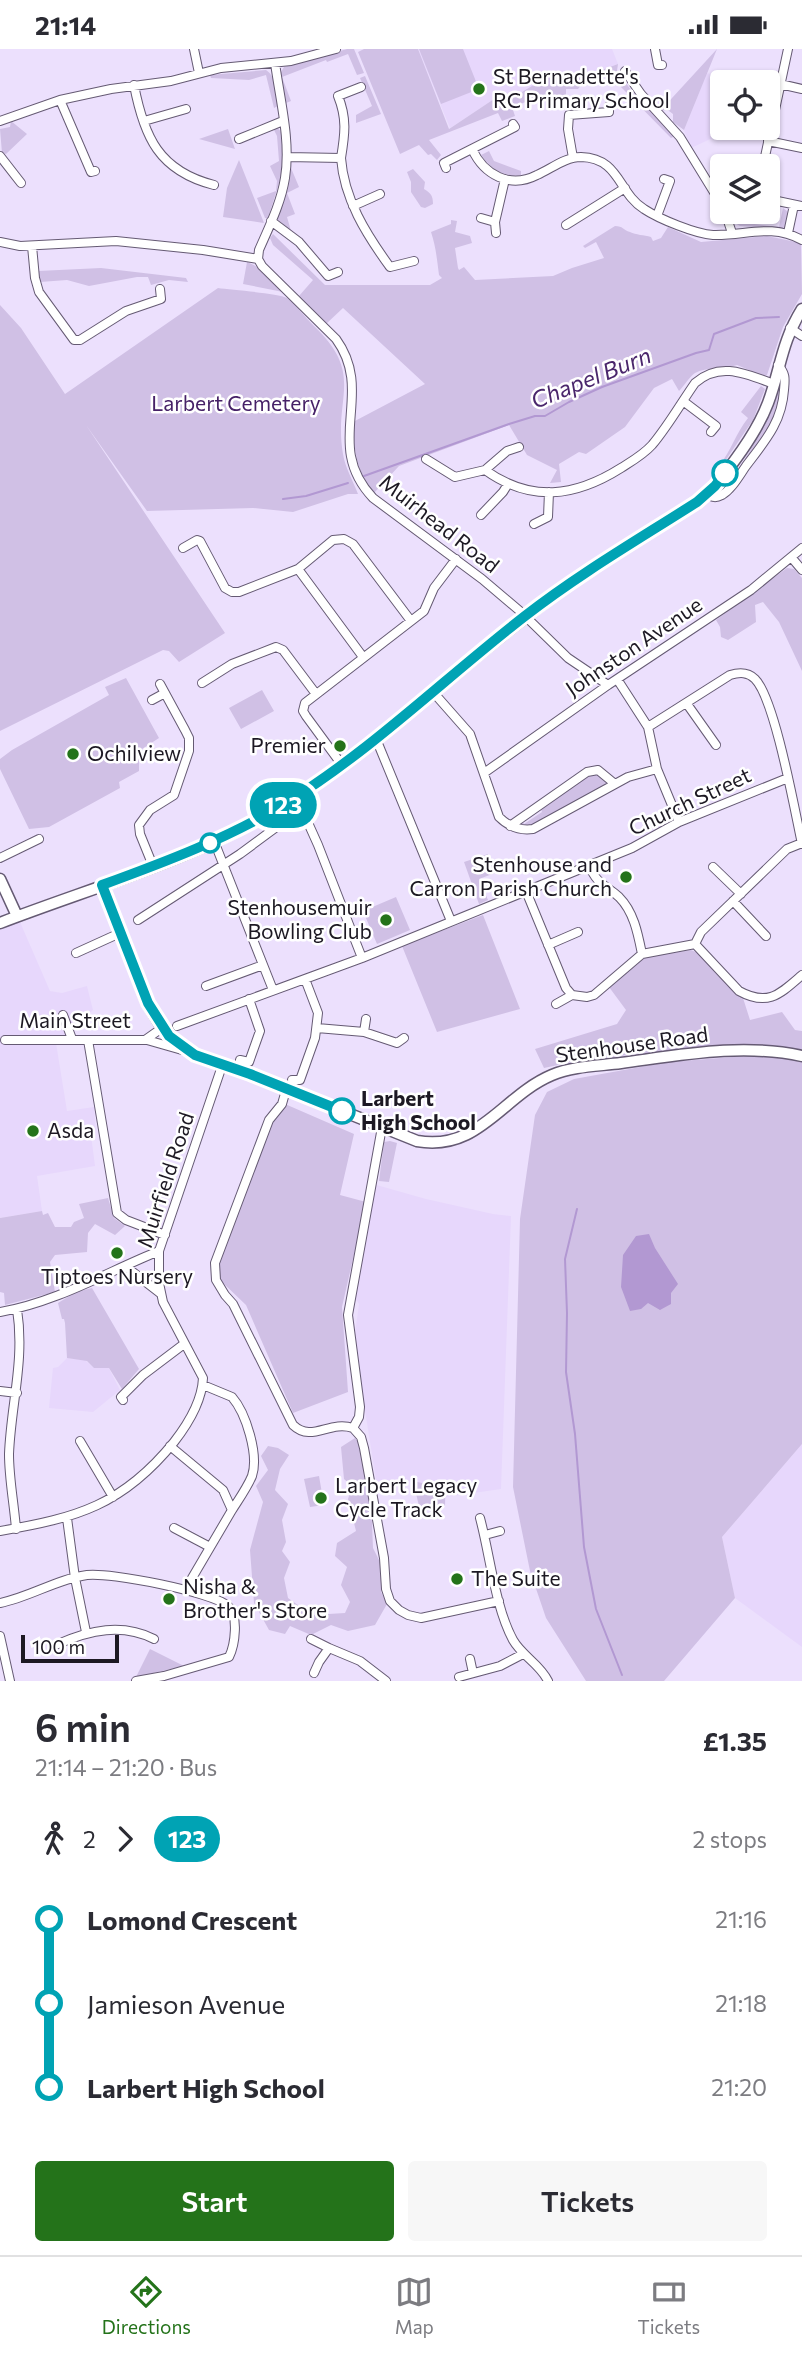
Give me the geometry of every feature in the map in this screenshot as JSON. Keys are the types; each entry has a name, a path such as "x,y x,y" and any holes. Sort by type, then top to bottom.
{"main road":[{"path":"0,923 214,841 296,796 374,740 525,616 580,576 707,494 730,467 757,425 767,405 790,328 802,309"},
{"path":"0,879 3,894 17,916"},
{"path":"102,885 148,1003 162,1028"},
{"name":"Main Street","path":"162,1028 185,1050 403,1135"},
{"name":"Stenhouse Road","path":"403,1135 426,1142 452,1141 474,1131 545,1079 565,1071 687,1054 748,1049 802,1056"}],"street":[{"path":"194,49 199,73"},
{"path":"0,121 60,100 134,85 171,81 221,68 275,63 306,53 336,49"},
{"path":"655,49 658,65 662,65"},
{"path":"789,51 780,84 802,89"},
{"path":"0,242 32,246 116,241 258,259 259,250 281,198 287,157 275,63"},
{"path":"625,71 641,94 680,137 710,187"},
{"path":"134,85 144,121 159,153 167,163 186,175 214,185"},
{"path":"361,87 338,96 346,128 341,158 344,180 352,206 390,267 414,261"},
{"path":"60,100 91,172 95,171"},
{"path":"573,158 569,115 609,111 609,106"},
{"path":"144,121 186,109"},
{"path":"239,139 283,121"},
{"path":"446,168 443,163 515,127 513,124"},
{"path":"765,154 768,141 802,148"},
{"path":"472,149 480,164 505,179 528,179 573,158 601,161 614,172 638,205 656,216 705,235 761,230 788,233 802,240"},
{"path":"0,156 21,183"},
{"path":"287,157 341,158"},
{"path":"496,233 495,222 505,179"},
{"path":"656,216 670,181 664,179"},
{"path":"566,225 625,188"},
{"path":"352,206 378,197"},
{"path":"780,201 798,205 788,233"},
{"path":"481,218 495,222"},
{"path":"271,221 299,243 328,276 338,272"},
{"path":"729,224 732,233"},
{"path":"32,246 39,292 78,345 127,311 161,299 160,289"},
{"name":"Muirhead Road","path":"258,259 262,267 344,350 353,384 349,448 353,468 364,488 373,498 456,559 525,616 568,658 608,685"},
{"path":"790,328 802,336"},
{"path":"707,494 713,498 729,490 771,435 783,398 785,377 778,365"},
{"path":"485,470 520,488 549,492 583,488 606,478 652,444 695,383 712,372 730,370 774,384"},
{"path":"683,401 716,426 711,432"},
{"path":"431,459 455,478 485,470 507,451 519,447"},
{"path":"485,513 508,484"},
{"path":"534,524 548,517 549,492"},
{"path":"183,548 200,541 225,588 239,592 298,569 333,540 349,541 411,621"},
{"name":"Johnston Avenue","path":"484,773 608,685 751,590 802,548"},
{"path":"791,557 802,570"},
{"path":"342,765 303,711 305,703 426,609 433,588 456,559"},
{"path":"298,569 363,657"},
{"path":"202,683 237,661 276,647 283,650 316,694"},
{"path":"556,1004 572,995 594,995 642,954 695,944 702,932 787,849 802,843 770,712 759,684 751,675 730,675 648,727"},
{"path":"617,679 648,727 657,769 679,822"},
{"path":"153,866 139,825 150,810 174,795 190,744 186,730 160,684"},
{"path":"433,692 470,734 499,817 510,826 533,829 615,784 638,773 657,769"},
{"path":"152,700 165,693"},
{"path":"687,704 716,745"},
{"path":"374,740 451,921"},
{"path":"510,826 587,772 598,770 615,784"},
{"name":"Church Street","path":"177,1026 362,958 632,848 679,822 788,778"},
{"path":"296,796 362,958"},
{"path":"138,920 223,865 290,817"},
{"path":"0,858 39,839"},
{"path":"214,841 273,990"},
{"path":"589,865 594,877 617,895 629,911 642,954"},
{"path":"713,867 741,894"},
{"path":"526,891 566,988 572,995"},
{"path":"733,901 766,936"},
{"path":"548,945 578,932"},
{"path":"76,953 120,933"},
{"path":"695,944 739,991 748,996 771,998 802,975"},
{"path":"205,986 263,965"},
{"path":"300,1081 317,1028 317,1013 306,979"},
{"path":"249,999 260,1031 244,1061 258,1067"},
{"path":"63,1016 72,1039"},
{"path":"364,1032 366,1019"},
{"name":"Main Street","path":"145,1040 162,1028"},
{"path":"317,1028 364,1032 399,1045"},
{"name":"Main Street","path":"5,1040 145,1040 185,1050"},
{"path":"88,1040 117,1213 126,1220 165,1235"},
{"name":"Muirfield Road","path":"203,1382 160,1293 159,1251 222,1066"},
{"path":"286,1090 282,1104 269,1120 215,1263 214,1275 218,1285 233,1304 293,1425 307,1433 339,1425 353,1428 361,1437 390,1601 408,1615 421,1618 499,1601"},
{"path":"353,1428 359,1417 360,1407 348,1315 382,1127"},
{"path":"0,1312 69,1291 159,1251"},
{"path":"125,1266 160,1293"},
{"path":"16,1528 9,1467 10,1438 21,1356 17,1309"},
{"path":"123,1399 121,1397 143,1375 184,1344"},
{"path":"0,1531 67,1518 113,1497 148,1471 170,1446 191,1416 203,1382 232,1397 252,1442 253,1473 247,1488 185,1590"},
{"path":"0,1391 17,1393"},
{"path":"80,1441 113,1497"},
{"path":"170,1446 223,1490 232,1510"},
{"path":"67,1518 86,1632"},
{"path":"480,1518 504,1621 514,1642 548,1681"},
{"path":"174,1528 210,1547"},
{"path":"485,1535 500,1531"},
{"path":"0,1602 75,1578 107,1574 185,1590 220,1601 231,1609 234,1620 231,1653 224,1660 136,1681"},
{"path":"58,1644 86,1632 126,1631 154,1639"},
{"path":"0,1636 10,1681"},
{"path":"311,1639 360,1661 386,1681"},
{"path":"314,1672 329,1649"},
{"path":"459,1677 500,1666 523,1654"},
{"path":"470,1659 473,1673"}],"shaded area":[{"name":"St Bernadette's RC Primary School","path":"418,49 612,49 618,64 588,75 545,78 522,92 494,99 450,128"},
{"path":"707,73 710,74 710,139 691,148 684,130"},
{"path":"20,922 50,991 62,993 87,986 93,1010 84,1019 67,1025 72,1039 56,1043 67,1111 94,1107 96,1133 91,1135 95,1166 37,1176 42,1211 0,1218 0,929"},
{"name":"Larbert High School","path":"373,1184 426,1199 511,1216 501,1489 446,1497 445,1506 420,1510 413,1481 377,1486 354,1341 359,1304 352,1294"},
{"path":"649,1234 678,1284 671,1293 671,1304 660,1310 648,1303 641,1309 630,1311 621,1287 623,1255 636,1236"},
{"path":"67,1358 85,1360 94,1368 109,1368 120,1390 93,1412 49,1408 53,1368"},
{"path":"802,1444 802,1647 735,1598 722,1537"}],"green space":[{"path":"354,49 364,73 357,75 348,54 327,62 326,60 282,77 291,101 286,103 280,74 284,67"},
{"path":"364,49 418,49 449,129 494,99 522,92 545,78 588,75 618,64 617,71 631,90 675,136 671,138 621,87 616,71 582,84 578,89 566,89 566,96 542,96 512,107 515,116 502,121 498,113 429,140 441,155 437,160 419,145 400,154 358,52"},
{"path":"419,49 463,49 479,89 441,104"},
{"path":"717,49 684,130 673,122 673,114 661,110"},
{"path":"266,70 275,86 278,106 274,108 266,75 249,80 211,78 210,75"},
{"path":"365,76 381,114 356,123 356,115 372,106 360,78"},
{"path":"11,121 27,134 6,154 2,153 0,129 10,127"},
{"path":"277,127 281,132 283,171 268,218 265,218 257,198 276,191 277,181 270,166 279,161 277,136 273,128"},
{"path":"228,129 235,149 199,139"},
{"path":"489,151 494,161 521,171 521,175 503,174 493,168 481,155"},
{"path":"239,160 264,223 223,217 227,188"},
{"path":"291,168 299,187 287,193 295,214 287,217 291,231 277,219 288,188"},
{"path":"413,169 425,182 424,189 432,197 433,204 425,208 421,207 411,192 407,172"},
{"path":"783,208 787,211 789,221 780,229 737,224 779,227"},
{"path":"451,220 457,221 455,232 470,236 472,243 455,248 459,270 464,267 475,280 553,276 604,258 596,242 585,248 583,246 615,226 651,237 653,241 661,238 668,227 701,242 767,236 801,243 802,294 783,327 767,375 763,376 737,365 695,373 679,391 672,379 654,388 625,427 586,454 579,452 559,464 561,482 550,483 557,470 527,455 509,425 399,466 374,493 360,469 355,450 353,422 425,384 343,308 326,324 299,296 313,280 273,245 270,238 273,234 325,285 430,285 442,278 439,275 431,232 451,224"},
{"path":"247,262 263,271 283,292 243,284"},
{"path":"101,268 186,278 188,282 169,280 151,285 148,277 137,277 89,286 67,280 40,282 38,271"},
{"name":"Larbert Cemetery","path":"218,288 287,298 329,343 339,358 343,372 343,454 358,494 348,494 293,512 253,508 147,511 86,425 225,633 179,662 169,651 163,650 0,731 0,305 21,328 65,394"},
{"path":"780,376 783,377 778,417 731,484 717,494 748,454 764,424"},
{"path":"761,386 765,389 753,420 721,467 719,466 748,418 741,412"},
{"path":"787,568 794,569 802,578 802,671 779,622 763,602 755,605 756,622 728,640 721,637 716,620"},
{"name":"Ochilview","path":"126,678 159,738 139,751 139,771 119,782 120,788 49,827 29,829 0,769 0,759 109,695 105,687"},
{"path":"262,690 274,711 241,729 229,708"},
{"path":"597,773 608,784 534,826 517,825 521,820 524,824 542,812 540,807 545,807 585,775"},
{"path":"488,854 495,873 479,879 488,900 479,904 464,862"},
{"name":"Stenhousemuir Bowling Club","path":"396,897 410,930 377,944 363,911"},
{"path":"483,915 520,1009 437,1032 402,946"},
{"path":"691,950 698,953 743,998 750,1020 782,1012 795,1030 802,1031 802,1049 799,1051 761,1046 703,1047 595,1059 544,1068 535,1049 617,1024 626,1010 609,987 646,957"},
{"path":"760,1055 802,1060 802,1444 722,1537 735,1598 664,1681 586,1681 546,1618 530,1571 513,1487 520,1219 535,1115 547,1092 574,1079 668,1062"},
{"path":"285,1104 354,1134 340,1195 366,1202 342,1307 348,1392 293,1413 246,1305 222,1282 219,1272 220,1260 272,1124"},
{"path":"384,1142 397,1143 389,1182 379,1181"},
{"path":"108,1198 114,1218 125,1226 115,1235 95,1224 88,1233 87,1252 55,1255 50,1262 55,1292 5,1305 4,1293 0,1292 0,1218 42,1211 43,1215 48,1213 55,1227 71,1227 74,1222 84,1218 79,1204"},
{"path":"92,1288 139,1369 122,1389 109,1368 94,1368 87,1361 67,1358 65,1323 58,1303 76,1292"},
{"path":"355,1438 360,1444 371,1499 373,1548 382,1566 381,1592 387,1604 375,1625 348,1631 331,1625 311,1635 290,1626 285,1634 269,1630 254,1603 250,1550 263,1502 256,1486 268,1470 261,1456 268,1446 278,1448 289,1455 280,1469 275,1490 288,1504 282,1520 286,1542 282,1551 290,1562 284,1578 288,1598 312,1615 345,1613 350,1602 341,1585 347,1567 335,1556 337,1543 356,1531 348,1499 352,1486 344,1479 341,1447"},
{"path":"319,1476 324,1505 310,1507 304,1479"},
{"path":"413,1481 445,1488 445,1506 420,1510"},
{"path":"150,1649 184,1666 136,1677"}],"waterway":[{"name":"Chapel Burn","path":"364,476 509,424 535,416 545,416 602,387 709,350 714,334 756,318 779,317"},
{"name":"Chapel Burn","path":"283,499 306,496 348,483"},
{"path":"577,1209 565,1259 566,1372 575,1434 584,1547 596,1609 622,1675"}],"bus line":[{"name":"123","path":"342,1111 250,1074 222,1066 178,1045 162,1028 148,1003 102,885 214,841 286,803 374,740 525,616 580,576 697,502 725,473"}],"place":[{"name":"St Bernadette's RC Primary School","path":"479,89"},
{"name":"Premier","path":"340,746"},
{"name":"Ochilview","path":"73,754"},
{"name":"Stenhouse and Carron Parish Church","path":"626,877"},
{"name":"Stenhousemuir Bowling Club","path":"386,920"},
{"name":"Larbert High School","path":"342,1111"},
{"name":"Asda","path":"33,1131"},
{"name":"Tiptoes Nursery","path":"117,1253"},
{"name":"Larbert Legacy Cycle Track","path":"321,1498"},
{"name":"The Suite","path":"457,1579"},
{"name":"Nisha & Brother's Store","path":"169,1599"}]}
